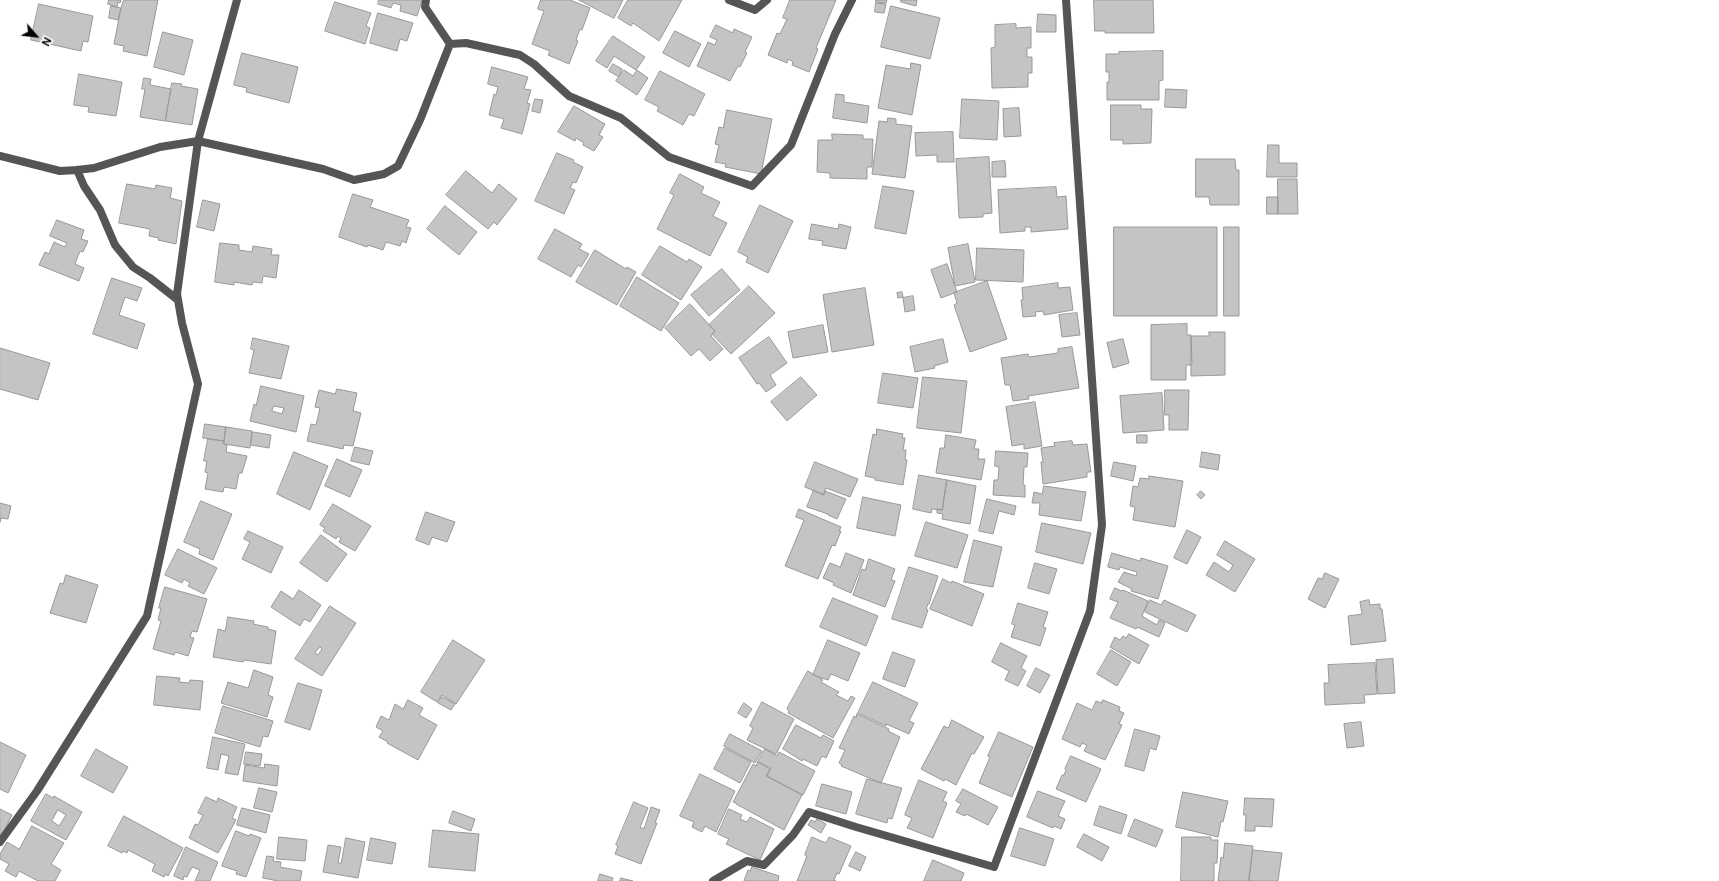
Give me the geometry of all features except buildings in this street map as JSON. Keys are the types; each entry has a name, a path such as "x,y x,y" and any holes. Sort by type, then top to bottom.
{"street":[{"path":"0,842 37,791 147,616 198,384 182,323 177,294 188,225 198,141 237,0"},
{"path":"426,0 425,7 450,44"},
{"path":"729,0 755,10 767,0"},
{"path":"450,44 466,43 520,55 534,64 569,96 621,118 670,157 752,186 791,146 835,34 852,0"},
{"path":"713,881 747,861 764,865 793,835 808,812 994,866 1090,611 1102,525 1066,0"},
{"path":"0,156 60,171 77,170 94,168 160,147 198,141 323,169 354,180 384,174 398,166 420,120 450,44"},
{"path":"77,170 84,186 100,210 114,245 133,267 178,300"}]}
